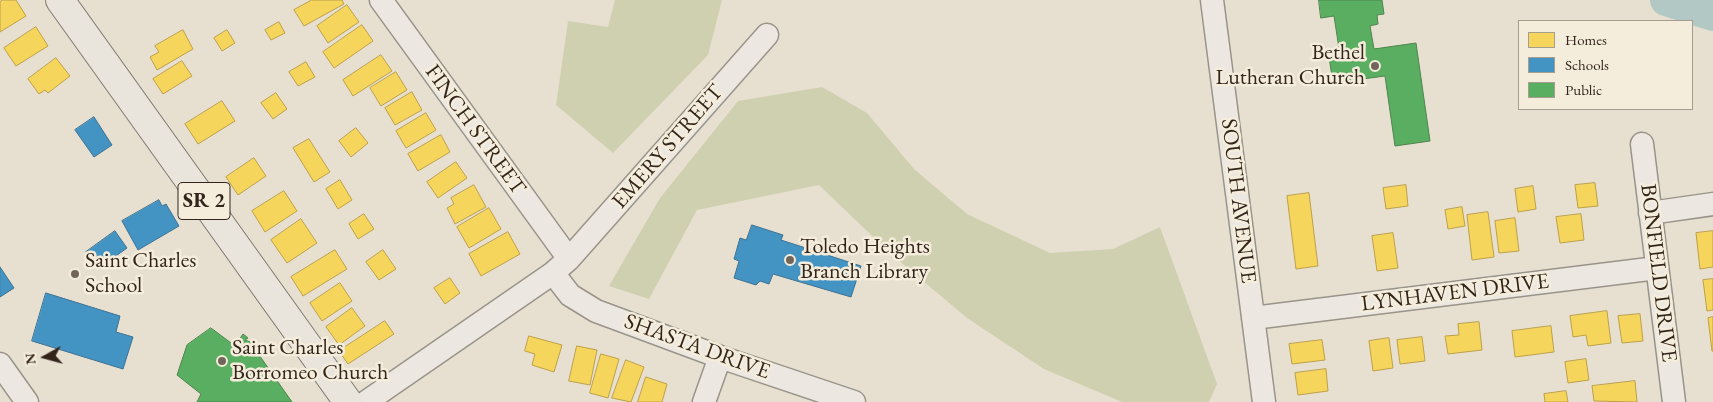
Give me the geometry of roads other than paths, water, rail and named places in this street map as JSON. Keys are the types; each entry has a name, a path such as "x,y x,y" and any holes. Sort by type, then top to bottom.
{"main road":[{"name":"SR 2","path":"60,0 348,402"}],"street":[{"name":"FINCH STREET","path":"381,0 561,266"},
{"name":"SOUTH AVENUE","path":"1212,0 1264,402"},
{"name":"EMERY STREET","path":"561,266 767,35"},
{"name":"BONFIELD DRIVE","path":"1642,144 1674,402"},
{"path":"1650,213 1713,204"},
{"name":"SHASTA DRIVE","path":"561,266 570,295 596,311 720,357 854,402"},
{"path":"366,402 561,266"},
{"name":"LYNHAVEN DRIVE","path":"1253,318 1657,268"},
{"path":"704,402 720,357"},
{"path":"0,364 24,398"},
{"path":"0,388 24,398 43,402"}],"waterway":[{"path":"1666,0 1713,15"}],"place":[{"name":"Bethel Lutheran Church","path":"1375,66"},
{"name":"Toledo Heights Branch Library","path":"790,260"},
{"name":"Saint Charles School","path":"75,274"},
{"name":"Saint Charles Borromeo Church","path":"222,361"}]}
